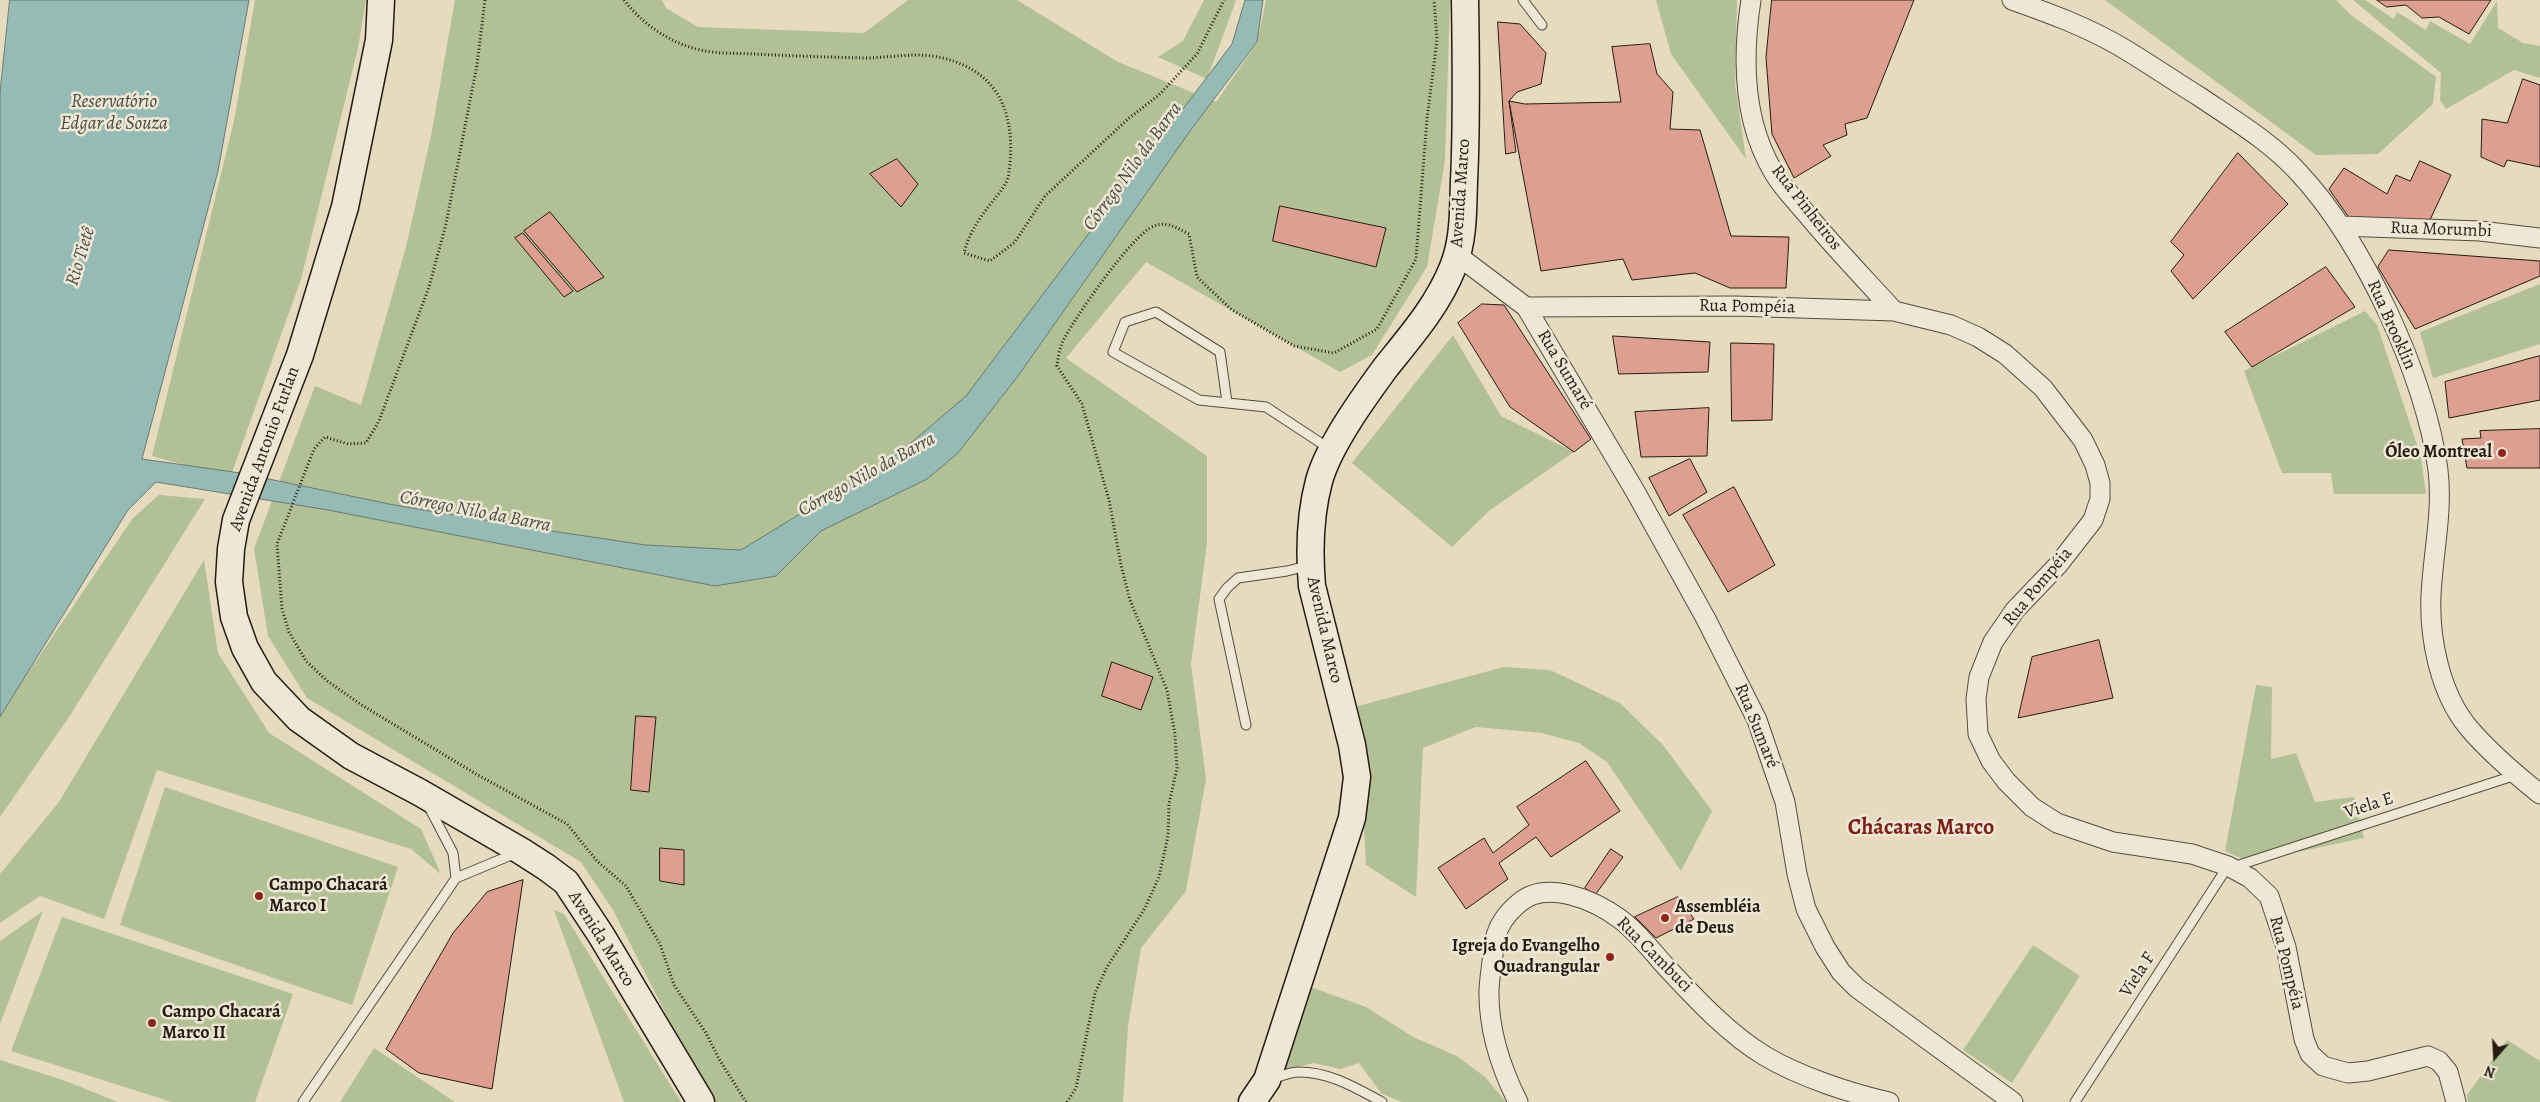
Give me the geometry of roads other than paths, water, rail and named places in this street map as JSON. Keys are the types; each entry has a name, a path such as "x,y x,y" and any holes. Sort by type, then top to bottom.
{"main road":[{"name":"Avenida Antonio Furlan","path":"381,0 379,40 345,208 300,356 236,520 231,548 229,582 234,617 245,648 264,682 299,719 351,756 420,792 521,851"},
{"name":"Avenida Marco","path":"1252,1102 1267,1080 1352,818 1358,777 1352,745 1312,586 1310,565 1312,511 1319,479 1332,450 1369,392 1439,296 1457,254 1463,216 1465,166 1465,0"},
{"name":"Avenida Marco","path":"521,851 546,866 566,882 582,903 701,1102"}],"street":[{"name":"Rua Pinheiros","path":"1751,0 1745,39 1745,64 1751,111 1762,148 1774,174 1792,197 1831,244 1894,311"},
{"name":"Rua Brooklin","path":"2012,0 2062,18 2120,46 2246,127 2298,172 2342,226 2384,304 2412,368 2434,444 2440,500 2431,594 2431,630 2438,664 2466,726 2516,775 2540,794"},
{"name":"Rua Morumbi","path":"2342,226 2480,231 2540,238"},
{"path":"1457,254 1526,307"},
{"name":"Rua Pompéia","path":"1526,307 1735,306 1894,311 1951,325 1978,337 2005,354 2043,388 2083,440 2095,466 2100,483 2100,500 2093,520 2058,566 2015,610 1992,642 1980,677 1976,699 1978,734 1991,761 2006,781 2032,807 2057,823 2114,842 2192,854 2230,867 2250,878 2269,896 2286,947 2310,1054 2323,1066 2348,1073 2368,1071 2428,1056 2439,1062 2448,1072 2456,1102"},
{"name":"Rua Sumaré","path":"1526,307 1635,491 1706,619 1757,720 1785,802 1797,874 1806,909 1825,947 1841,972 1857,988 2012,1102"},
{"name":"Rua Cambuci","path":"1518,1102 1505,1076 1494,1033 1489,990 1492,962 1496,935 1506,914 1526,896 1545,891 1563,893 1589,902 1618,918 1638,934 1670,970 1733,1032 1766,1056 1825,1083 1890,1102"}],"lane":[{"path":"1523,0 1542,25"},
{"path":"1228,402 1220,352 1156,312 1125,322 1114,352 1199,400 1266,406 1332,450"},
{"path":"1246,725 1219,600 1227,588 1238,578 1287,572 1310,565"},
{"name":"Viela E","path":"2230,867 2516,775"},
{"path":"420,792 453,853 456,878"},
{"path":"303,1102 456,878 521,851"},
{"name":"Viela F","path":"2075,1102 2230,867"},
{"path":"1267,1080 1297,1072 1316,1074 1346,1082 1382,1102"}],"water":[{"name":"Reservatório Edgar de Souza","path":"10,0 249,0 218,171 142,459 240,473 394,505 558,532 646,545 741,550 898,454 966,396 1232,44 1245,0 1263,0 1257,42 1190,131 1018,376 958,453 927,479 821,531 776,576 715,586 328,510 156,482 128,510 0,717 0,93"}],"place":[{"name":"Óleo Montreal","path":"2502,453"},
{"name":"Campo Chacará Marco I","path":"259,896"},
{"name":"Assembléia de Deus","path":"1665,918"},
{"name":"Igreja do Evangelho Quadrangular","path":"1610,957"},
{"name":"Campo Chacará Marco II","path":"152,1023"}],"district":[{"name":"Chácaras Marco","path":"1921,829"}],"water label":[{"name":"Córrego Nilo da Barra","path":"1133,167"},
{"name":"Rio Tietê","path":"81,257"},
{"name":"Córrego Nilo da Barra","path":"867,475"},
{"name":"Córrego Nilo da Barra","path":"475,512"}]}
